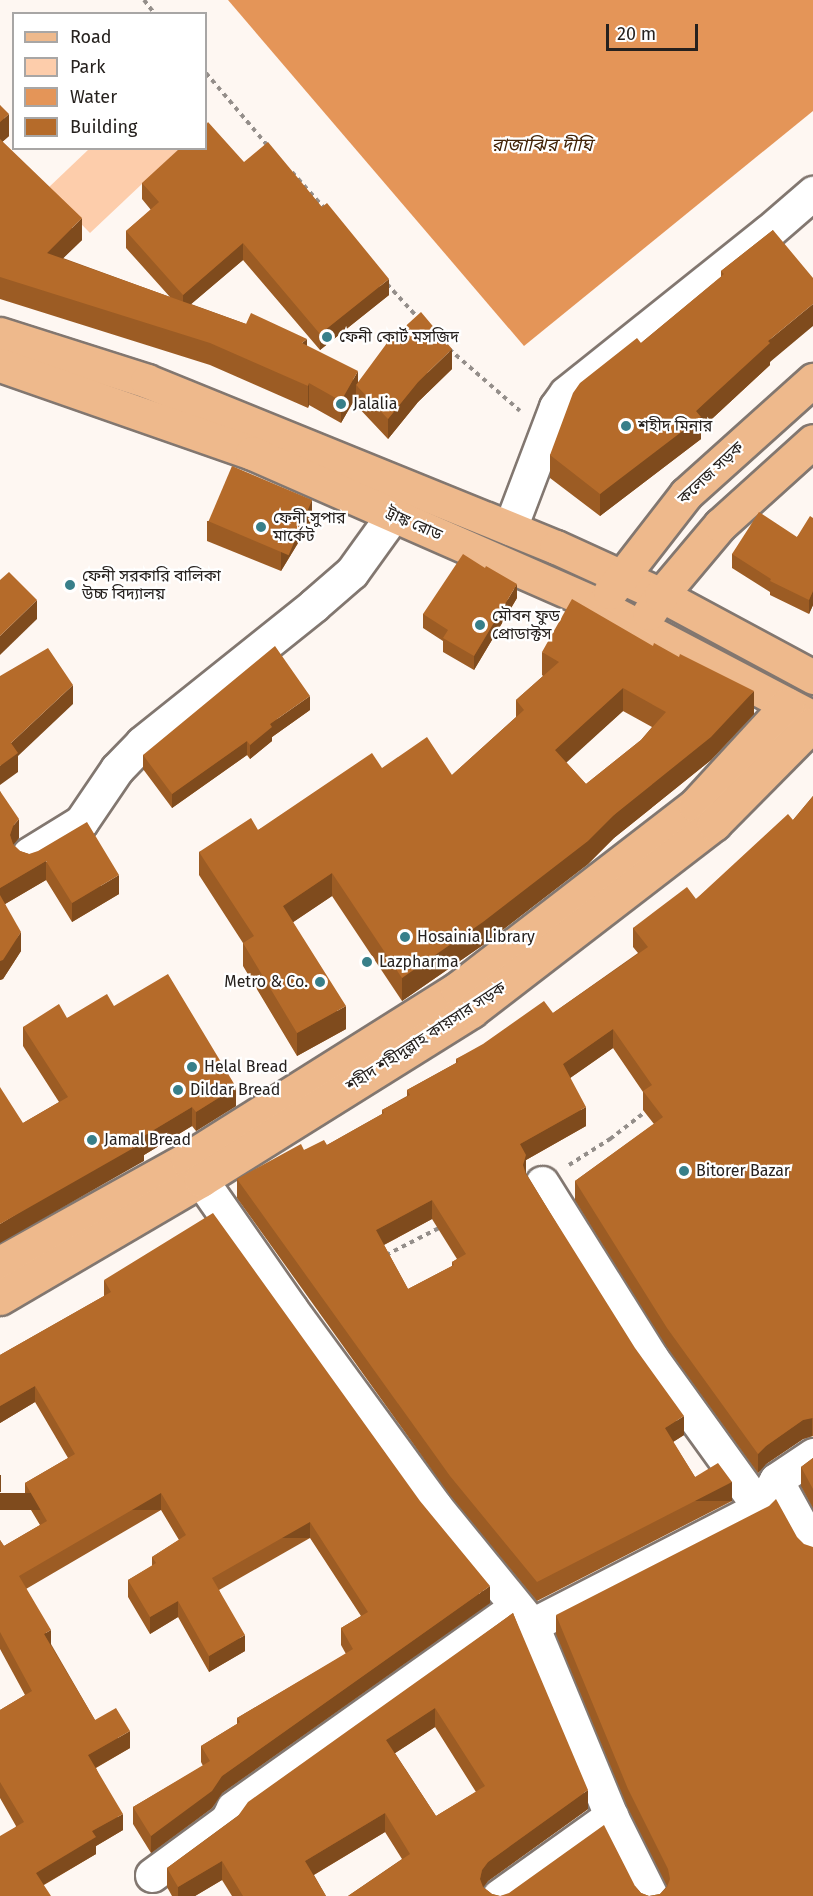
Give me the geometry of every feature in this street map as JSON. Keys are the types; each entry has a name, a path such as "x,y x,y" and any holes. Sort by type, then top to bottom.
{"main road":[{"name":"ট্রাঙ্ক রোড","path":"0,334 147,381 622,575 813,677"},
{"name":"ট্রাঙ্ক রোড","path":"0,365 252,453 600,606 804,715"},
{"name":"কলেজ সড়ক","path":"600,606 686,494 813,380"},
{"path":"641,626 661,595 720,525 813,441"},
{"name":"শহীদ শহীদুল্লাহ কায়সার সড়ক","path":"0,1298 201,1180 500,990 714,824 804,715"},
{"name":"শহীদ শহীদুল্লাহ কায়সার সড়ক","path":"0,1263 187,1159 466,982 695,805 804,715"}],"street":[{"path":"510,528 556,407 566,393 768,232 813,193"},
{"path":"29,855 81,822 117,769 142,742 352,572 393,515"},
{"path":"201,1180 291,1309 422,1488 524,1616 611,1816 651,1896"},
{"path":"542,1183 651,1357 760,1508"},
{"path":"152,1875 226,1820 233,1808 524,1616 760,1508 776,1480 813,1455"},
{"path":"776,1480 813,1547"},
{"path":"499,1896 611,1816"}],"path":[{"path":"144,0 153,12"},
{"path":"207,75 276,154"},
{"path":"289,168 332,218"},
{"path":"381,276 423,323"},
{"path":"444,346 546,433"},
{"path":"542,1183 610,1139 655,1104"},
{"path":"376,1260 446,1225"}],"green space":[{"path":"88,150 178,150 90,233 47,189"}],"water":[{"name":"রাজাঝির দীঘি","path":"228,0 813,0 813,111 524,346"}],"building":[{"path":"0,105 9,114 0,122"},
{"path":"208,122 244,162 268,142 322,207 327,203 389,279 320,334 243,243 183,295 126,231 159,202 142,183 178,150 207,150"},
{"path":"0,139 82,218 47,253 246,324 251,313 307,339 302,343 358,371 341,401 309,383 308,386 210,343 0,277"},
{"path":"773,230 813,278 813,304 768,341 770,343 696,411 701,417 600,494 550,455 573,393 580,383 637,338 641,343 724,274 721,271"},
{"path":"421,312 452,349 418,382 388,419 356,385 387,343"},
{"name":"ফেনী সুপার মার্কেট","path":"232,466 312,500 289,555 209,521"},
{"path":"759,512 797,537 810,516 813,518 813,591 809,600 770,581 771,579 732,554"},
{"path":"463,554 517,584 474,656 443,638 448,630 423,614"},
{"path":"9,572 37,600 0,636 0,580"},
{"path":"572,599 653,646 654,643 679,657 680,654 754,691 711,737 614,815 588,841 483,922 402,978 332,873 283,906 346,1006 297,1033 243,943 254,936 199,852 251,818 258,830 372,753 382,768 427,737 452,775 524,710 516,700 559,662 542,652","holes":["623,688 666,712 641,740 586,784 555,750"]},
{"path":"275,646 310,696 270,724 272,727 250,745 247,741 172,794 143,755"},
{"path":"48,648 73,685 11,743 18,753 0,766 0,676"},
{"path":"0,791 19,819 10,835 13,844 20,851 29,854 38,851 87,822 119,875 72,903 46,861 0,888"},
{"path":"813,796 813,1418 803,1420 758,1454 667,1328 575,1181 663,1117 643,1091 652,1085 613,1029 563,1064 586,1107 520,1144 526,1155 523,1165 526,1174 635,1348 684,1416 665,1428 695,1477 718,1463 732,1482 537,1582 450,1476 237,1179 301,1144 304,1150 324,1140 327,1145 384,1113 382,1110 410,1095 407,1090 458,1062 456,1059 483,1044 544,1001 553,1013 648,947 633,928 687,887 696,899 788,814 793,820","holes":["432,1200 466,1254 452,1262 454,1265 408,1289 376,1230"]},
{"path":"0,895 21,932 3,960 0,961"},
{"path":"168,974 236,1087 196,1112 192,1107 142,1137 144,1142 0,1224 0,1087 23,1123 68,1097 23,1027 59,1004 67,1018 107,994 114,1006"},
{"path":"213,1213 420,1501 490,1586 222,1776 212,1791 151,1836 133,1807 210,1761 201,1746 240,1722 237,1718 353,1649 341,1628 368,1612 310,1522 212,1578 245,1635 209,1656 178,1601 150,1617 128,1580 156,1563 152,1557 186,1535 161,1493 19,1576 51,1630 44,1634 95,1720 116,1708 130,1731 88,1755 123,1814 92,1831 96,1837 36,1873 51,1896 0,1896 0,1836 24,1822 0,1782 0,1710 32,1691 0,1632 0,1540 4,1546 47,1521 25,1483 75,1454 35,1386 0,1406 0,1355 111,1292 104,1280"},
{"path":"813,1458 813,1489 801,1467"},
{"path":"776,1499 797,1537 804,1544 813,1547 813,1896 649,1896 660,1894 667,1887 670,1879 668,1869 628,1789 556,1615 769,1506"},
{"path":"513,1613 588,1790 488,1862 482,1870 480,1879 483,1887 492,1894 500,1896 348,1896 410,1854 385,1813 305,1861 326,1896 243,1896 222,1861 178,1887 167,1868 238,1816 248,1802","holes":["435,1708 485,1786 436,1816 386,1740"]},
{"path":"604,1825 635,1886 641,1893 649,1896 500,1896 509,1893"}],"place":[{"name":"ফেনী কোর্ট মসজিদ","path":"327,337"},
{"name":"Jalalia","path":"341,404"},
{"name":"শহীদ মিনার","path":"626,426"},
{"name":"ফেনী সুপার মার্কেট","path":"261,527"},
{"name":"ফেনী সরকারি বালিকা উচ্চ বিদ্যালয়","path":"70,585"},
{"name":"মৌবন ফুড প্রোডাক্টস","path":"480,625"},
{"name":"Hosainia Library","path":"405,937"},
{"name":"Lazpharma","path":"367,962"},
{"name":"Metro & Co.","path":"320,982"},
{"name":"Helal Bread","path":"192,1067"},
{"name":"Dildar Bread","path":"178,1090"},
{"name":"Jamal Bread","path":"92,1140"},
{"name":"Bitorer Bazar","path":"684,1171"}]}
